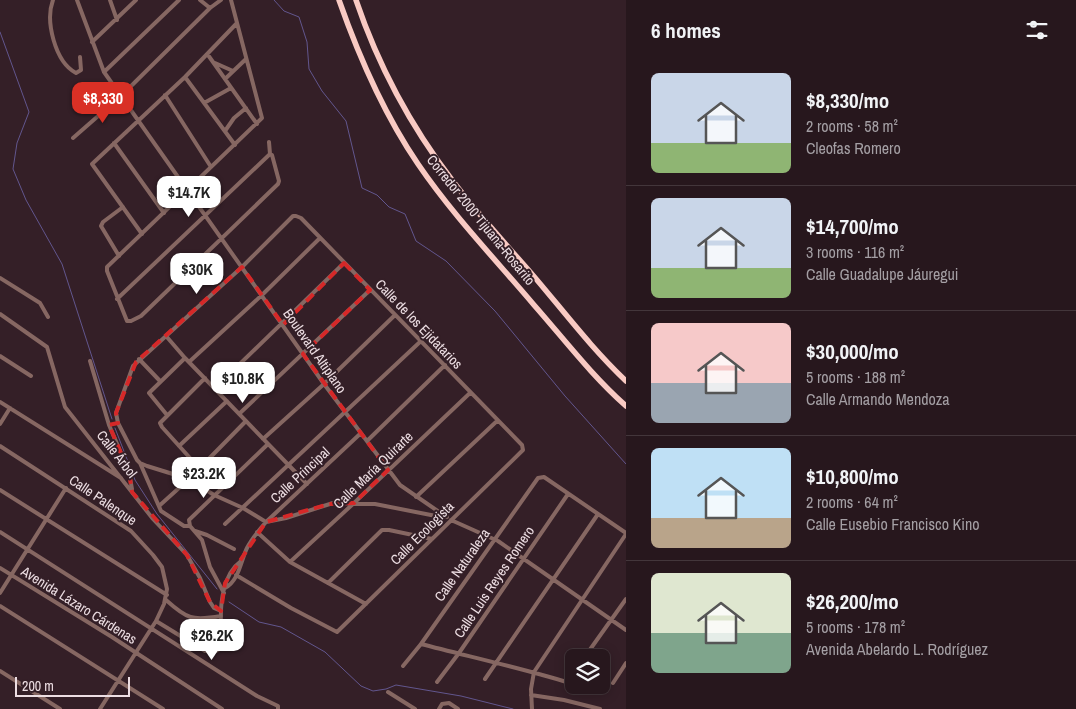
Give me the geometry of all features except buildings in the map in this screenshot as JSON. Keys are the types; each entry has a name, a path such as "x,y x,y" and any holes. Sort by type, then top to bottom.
{"highway":[{"name":"Corredor 2000 Tijuana-Rosarito","path":"339,0 362,60 380,97 418,164 449,205 509,276 594,374 626,406"},
{"name":"Corredor 2000 Tijuana-Rosarito","path":"356,0 365,26 392,86 413,125 434,156 469,202 585,337 626,381"}],"street":[{"path":"53,0 50,7 51,23 60,58 76,74 80,70 80,58"},
{"name":"Boulevard Altiplano","path":"76,0 104,72 324,384 400,485 449,518 494,539 626,630"},
{"path":"110,0 117,20"},
{"path":"92,42 136,0"},
{"path":"104,72 179,0"},
{"path":"200,0 210,8"},
{"path":"73,138 121,96 210,8 221,0"},
{"path":"231,0 262,115 261,120 106,269 126,320 131,322 141,316 279,182 272,155 270,154 269,142"},
{"path":"142,234 93,163 185,78 236,23"},
{"path":"208,55 257,124"},
{"path":"225,79 246,59"},
{"path":"213,62 233,71"},
{"path":"185,78 236,145"},
{"path":"204,103 231,88"},
{"path":"165,95 211,167"},
{"path":"225,131 234,118 246,108"},
{"path":"114,143 164,213"},
{"path":"117,299 270,154"},
{"path":"119,256 101,226 103,222 123,207"},
{"name":"Calle de los Ejidatarios","path":"242,267 291,218 296,216 301,218 445,365 522,446 522,450"},
{"path":"189,362 262,295 320,238"},
{"path":"215,388 344,264"},
{"path":"189,524 184,526 161,511 140,463 118,422 116,413 133,366 242,267"},
{"path":"0,285 2,279 40,303 48,317"},
{"path":"239,414 370,290"},
{"name":"Calle Árbol","path":"0,314 45,344 49,349 65,407 153,518 187,555 212,605 221,614"},
{"path":"263,439 324,384 395,315"},
{"path":"166,336 307,484"},
{"path":"225,524 421,341"},
{"path":"0,356 31,376"},
{"path":"167,415 149,394 185,358"},
{"path":"140,359 160,381"},
{"path":"90,361 109,425 129,472 132,492"},
{"path":"367,441 445,365"},
{"path":"199,468 161,425 161,421 204,378"},
{"name":"Calle María Quirarte","path":"290,562 470,392"},
{"path":"179,446 227,401"},
{"path":"0,402 124,480"},
{"path":"0,424 10,408"},
{"path":"159,506 189,479 246,421"},
{"path":"416,497 497,421"},
{"path":"109,425 118,422"},
{"name":"Calle Principal","path":"225,591 236,575 241,561 257,532 361,433"},
{"path":"189,524 190,518 268,444"},
{"name":"Calle Palenque","path":"0,446 131,531 162,567 167,584 166,597"},
{"name":"Calle Ecologista","path":"236,575 291,608 337,632 432,539 449,518 521,453 522,450"},
{"path":"140,463 189,479 214,495 243,508 266,522 286,518 329,504 354,503 375,504 449,518"},
{"name":"Calle Naturaleza","path":"403,666 421,644 536,479 540,476 544,477 568,494"},
{"path":"0,593 66,488"},
{"path":"0,490 166,597 178,612 186,616 203,618 221,614"},
{"path":"533,709 531,695 534,672 626,533 568,494"},
{"name":"Calle Luis Reyes Romero","path":"437,682 568,494"},
{"path":"485,679 598,514"},
{"path":"189,524 202,540 210,567 225,591"},
{"path":"328,583 382,530 432,539"},
{"path":"195,531 234,549"},
{"path":"0,532 257,696 278,706 278,709"},
{"path":"257,532 290,562 366,604"},
{"name":"Calle Principal","path":"156,621 201,649 214,652 220,647 221,614 226,582 236,565 241,561"},
{"name":"Avenida Lázaro Cárdenas","path":"0,568 112,637 222,709"},
{"path":"100,709 156,621 166,597"},
{"path":"590,649 626,599"},
{"path":"0,606 163,709"},
{"path":"421,644 565,681"},
{"path":"613,682 626,663"},
{"path":"0,671 60,709"},
{"path":"388,692 415,709"},
{"path":"531,695 564,700 600,709"},
{"path":"439,709 442,704 449,703 458,709"}],"highlighted area":[{"path":"344,263 370,290 303,354 388,470 354,503 329,504 266,522 225,583 221,611 210,602 187,555 132,492 129,472 109,425 118,423 116,413 136,362 242,267 283,325"}],"waterway":[{"path":"274,0 284,11 299,17 307,42 309,69 322,91 346,121 362,188 377,195 389,207 405,214 416,241 446,261 495,311 565,396 626,464"},
{"path":"0,32 29,112 17,143 13,169 26,200 62,264 112,419"},
{"path":"115,428 135,480 157,514 217,589"},
{"path":"229,602 259,622 281,627 325,652 361,686 373,691 396,685 461,696 513,709"}]}
